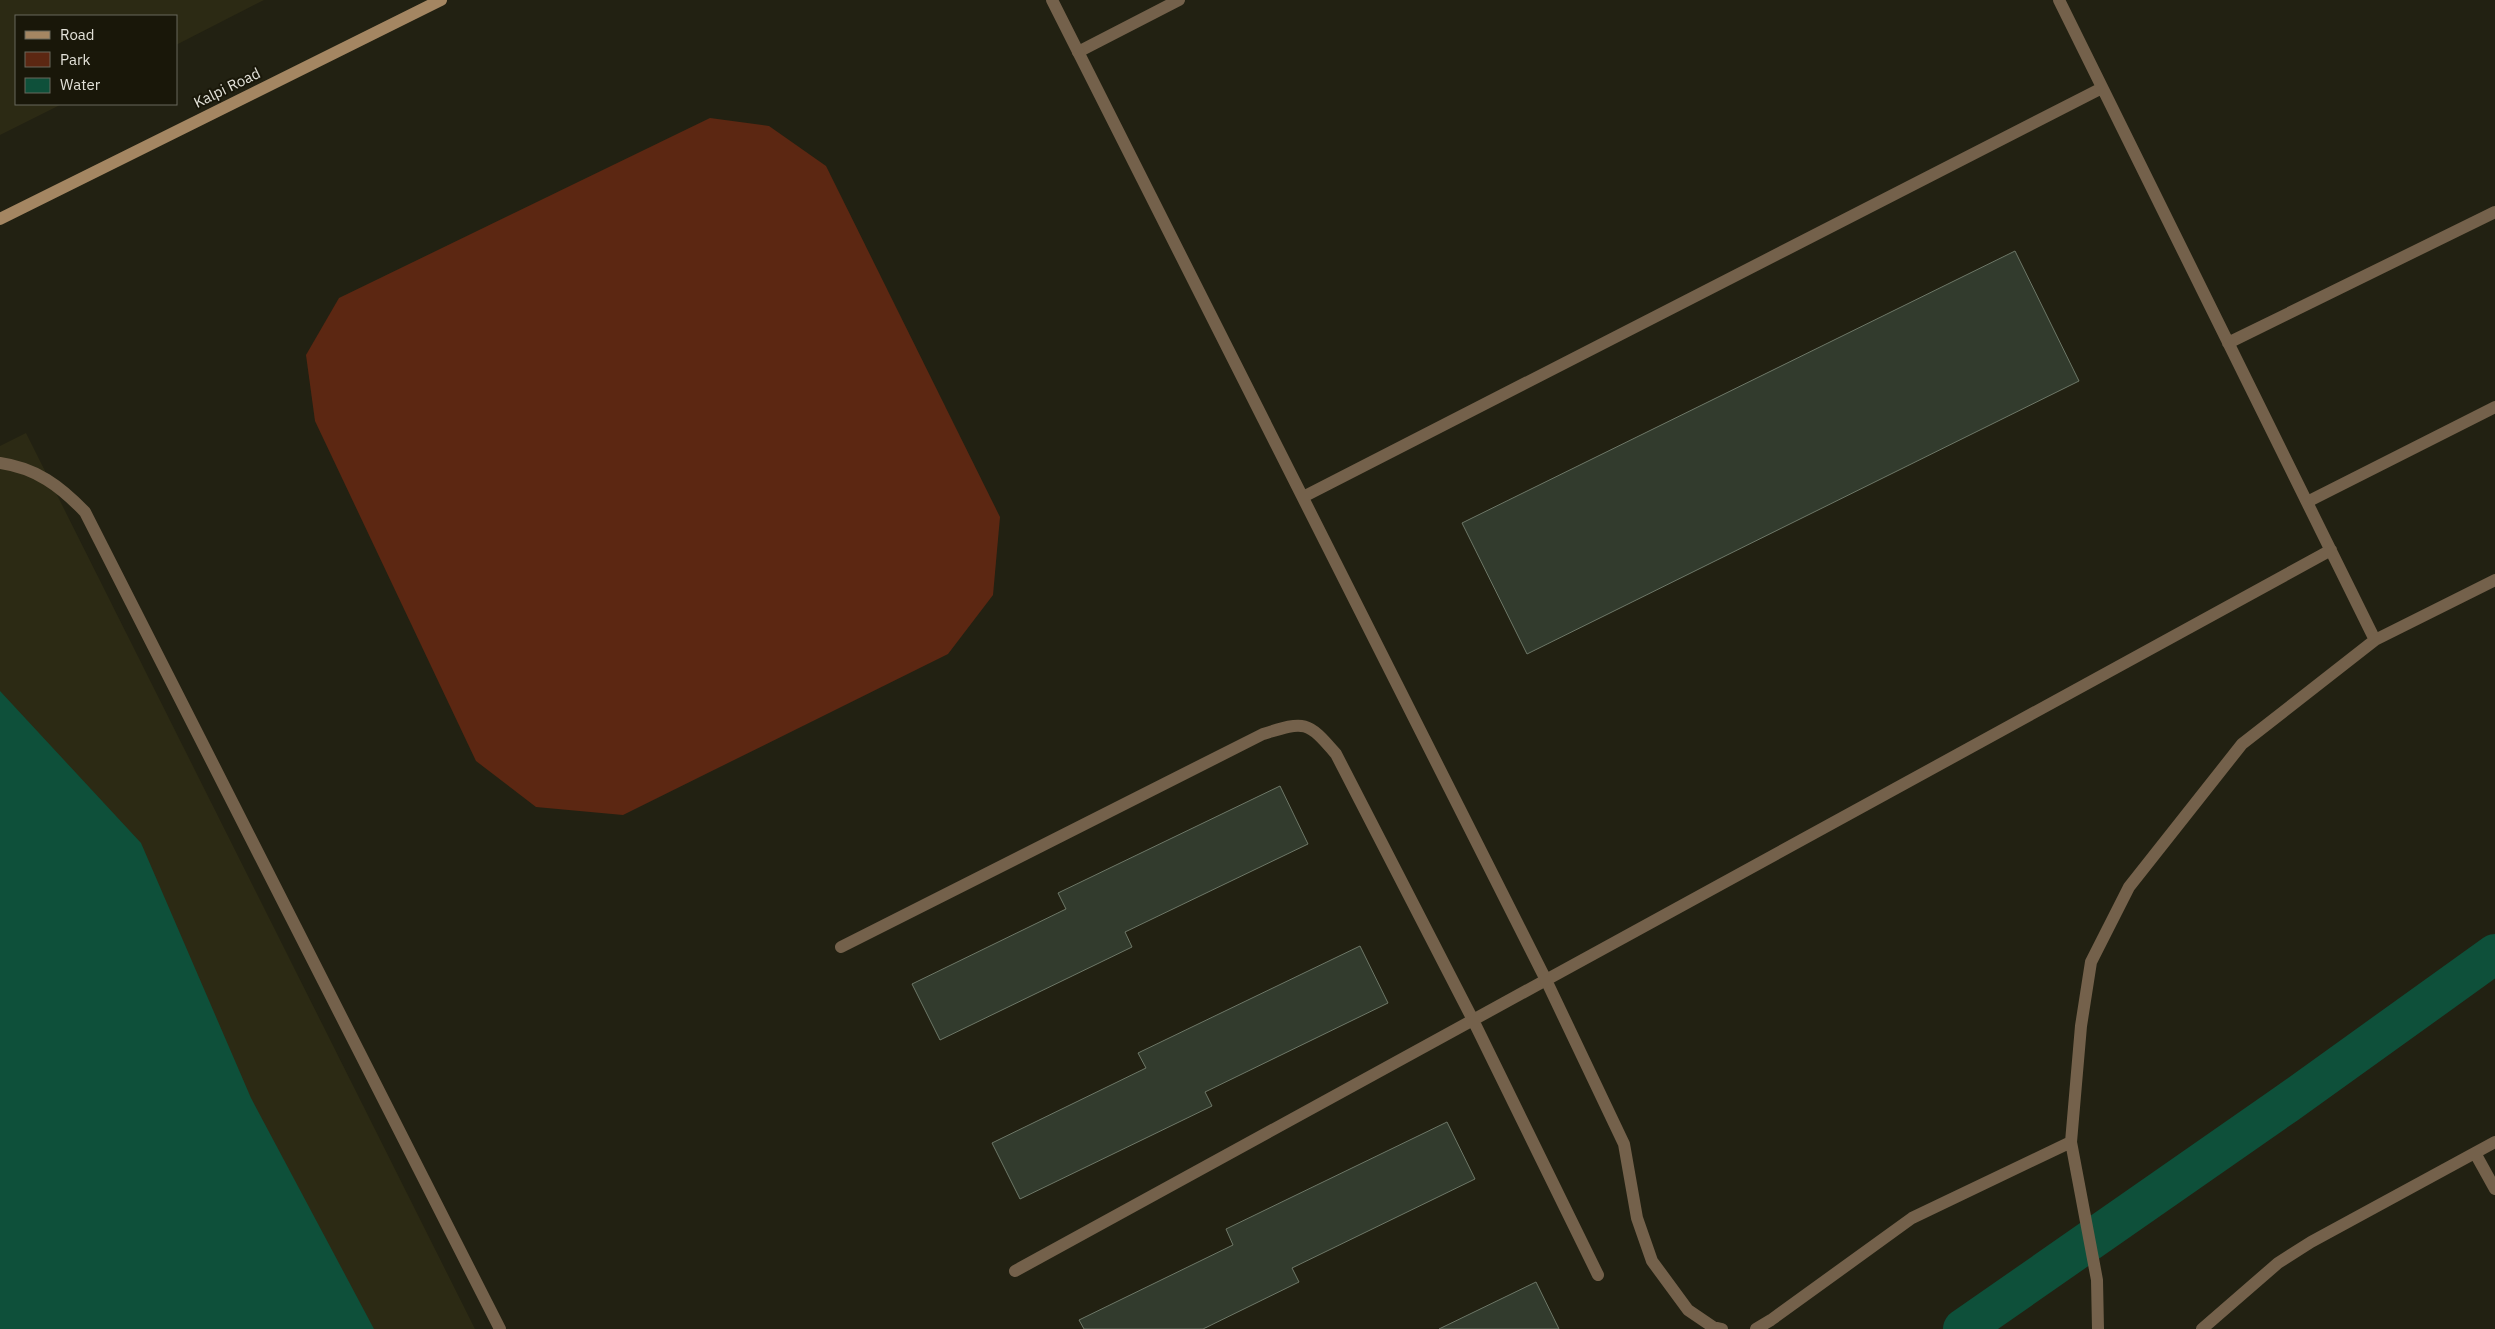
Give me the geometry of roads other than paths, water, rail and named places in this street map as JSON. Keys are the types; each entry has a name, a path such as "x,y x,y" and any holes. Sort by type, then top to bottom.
{"main road":[{"name":"Kalpi Road","path":"0,219 441,0"}],"street":[{"path":"1052,0 1546,980 1624,1144 1637,1218 1652,1261 1688,1310 1713,1327 1722,1329"},
{"path":"1078,52 1178,0"},
{"path":"2059,0 2375,640"},
{"path":"1303,497 2102,88"},
{"path":"2228,343 2495,212"},
{"path":"2307,502 2495,407"},
{"path":"0,463 19,466 61,487 85,512 500,1329"},
{"path":"1015,1272 2331,550"},
{"path":"2098,1329 2097,1280 2071,1142 2081,1026 2091,962 2129,887 2242,744 2375,640 2495,580"},
{"path":"841,947 1263,734 1295,724 1316,730 1336,754 1472,1020 1598,1275"},
{"path":"1756,1329 1912,1218 2071,1142"},
{"path":"2202,1329 2278,1262 2495,1142"},
{"path":"2475,1153 2495,1189"}],"water":[{"path":"0,691 141,843 251,1098 374,1329 0,1329"}],"waterway":[{"path":"1963,1329 2286,1104 2495,954"}]}
